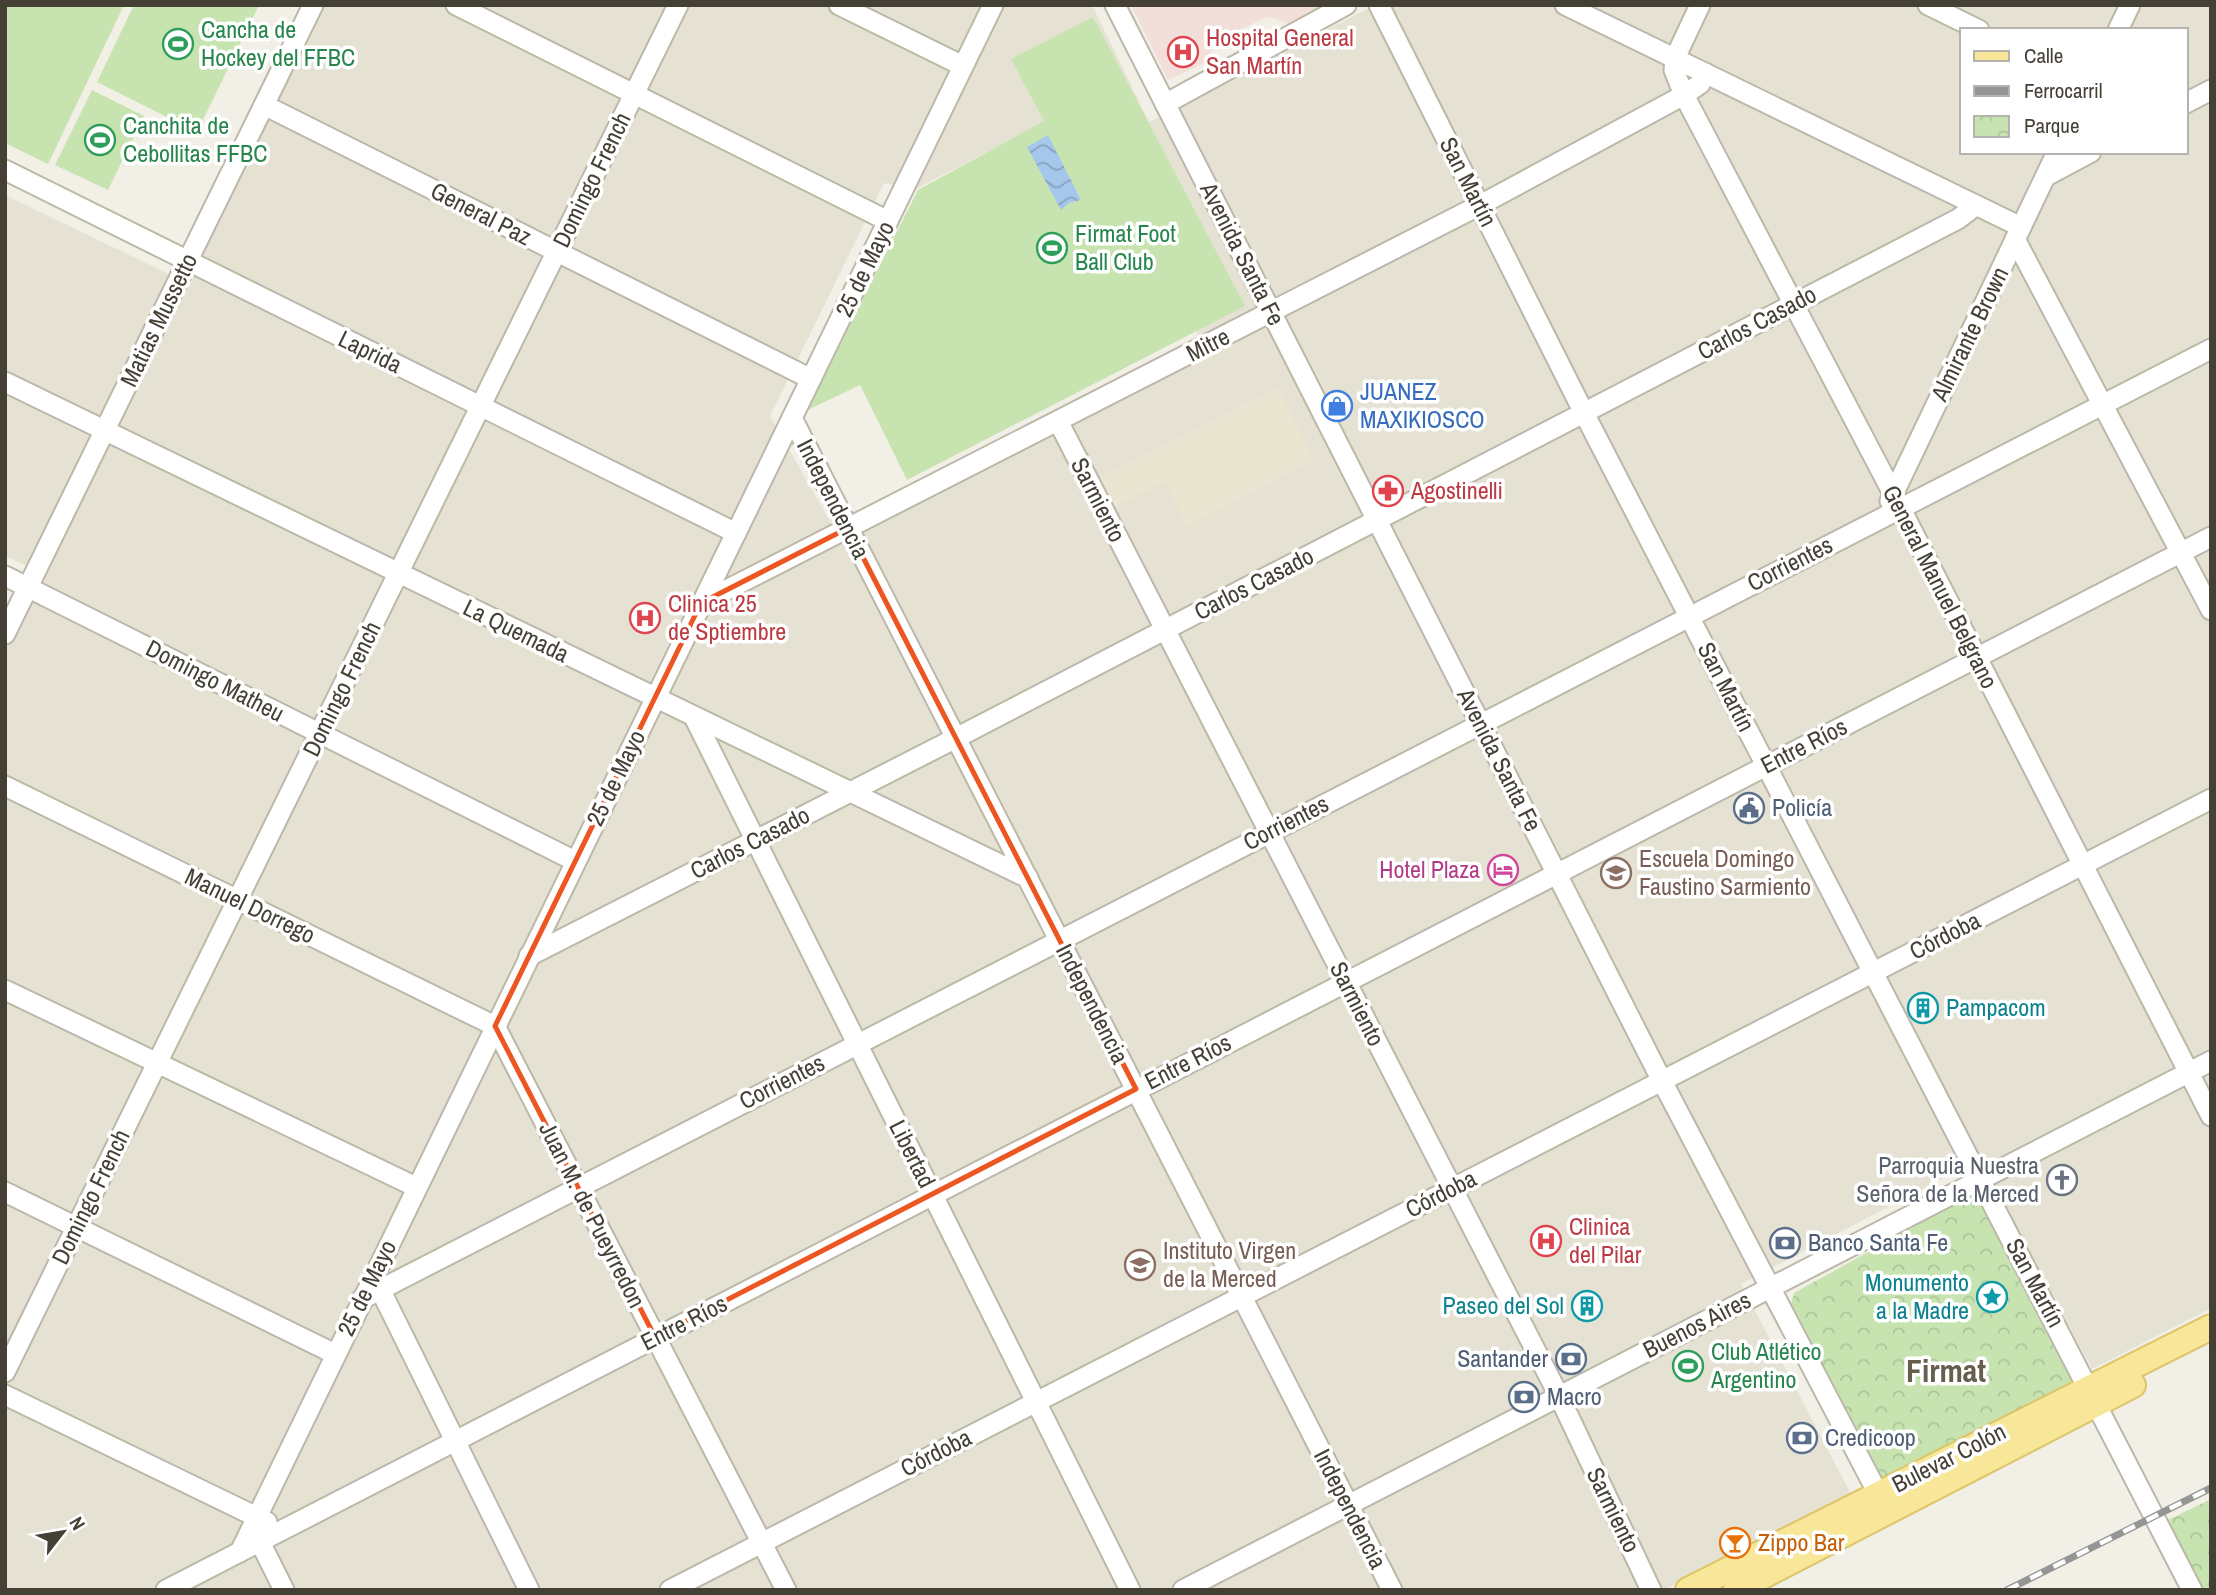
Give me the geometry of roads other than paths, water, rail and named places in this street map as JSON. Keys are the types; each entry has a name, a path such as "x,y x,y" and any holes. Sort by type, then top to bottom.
{"main road":[{"name":"Bulevar Colón","path":"1688,1590 1883,1503 2094,1395 2211,1327"},
{"name":"Bulevar Colón","path":"2094,1395 2211,1345"},
{"name":"Bulevar Colón","path":"1736,1590 1883,1503"}],"street":[{"name":"Matias Mussetto","path":"5,634 313,5"},
{"path":"456,5 888,221"},
{"name":"Domingo French","path":"5,1372 678,5"},
{"path":"839,5 963,66"},
{"name":"25 de Mayo","path":"240,1552 362,1298 376,1282 416,1187 993,5"},
{"name":"Avenida Santa Fe","path":"1115,5 1662,1081 1883,1503"},
{"path":"1165,104 1346,5"},
{"name":"San Martín","path":"1379,5 1584,413 2193,1590"},
{"path":"1564,5 1975,205 2018,233 2102,405 2211,610"},
{"path":"1675,58 1700,5"},
{"path":"1928,5 1975,28"},
{"path":"2119,28 2130,5"},
{"name":"General Manuel Belgrano","path":"1675,58 1674,70 1684,96 1792,304 1892,506 1976,658 2211,1116"},
{"name":"Mitre","path":"701,603 1480,205 1684,96 1700,84 1705,73"},
{"path":"2188,102 2211,90"},
{"name":"General Paz","path":"264,105 811,379"},
{"name":"Almirante Brown","path":"1892,506 2056,154"},
{"path":"2046,176 2087,154"},
{"name":"Laprida","path":"5,170 736,533"},
{"name":"Carlos Casado","path":"529,956 1166,630 1958,219 1975,205"},
{"name":"Corrientes","path":"376,1282 578,1187 1689,615 1892,506 2102,405 2211,349"},
{"name":"La Quemada","path":"5,382 1028,878"},
{"name":"Independencia","path":"792,418 1392,1590"},
{"name":"Sarmiento","path":"1058,421 1559,1396 1651,1590"},
{"name":"Entre Ríos","path":"166,1590 2211,537"},
{"name":"Domingo Matheu","path":"5,576 575,861"},
{"name":"Libertad","path":"694,717 1130,1590"},
{"name":"Manuel Dorrego","path":"5,786 495,1027"},
{"name":"Córdoba","path":"670,1590 2211,799"},
{"path":"5,990 416,1187"},
{"name":"Juan M. de Pueyrredon","path":"495,1027 786,1590"},
{"name":"Buenos Aires","path":"1183,1590 2211,1061"},
{"path":"5,1192 335,1354"},
{"path":"376,1282 529,1590"},
{"path":"5,1395 284,1530"},
{"path":"257,1517 260,1542 284,1590"}],"water":[{"path":"1048,135 1081,200 1069,203 1061,210 1027,147"}],"railway":[{"path":"2007,1590 2211,1488"}],"place":[{"name":"Cancha de Hockey del FFBC","path":"178,44"},
{"name":"Hospital General San Martín","path":"1183,52"},
{"name":"Canchita de Cebollitas FFBC","path":"100,140"},
{"name":"Firmat Foot Ball Club","path":"1052,248"},
{"name":"JUANEZ MAXIKIOSCO","path":"1337,406"},
{"name":"Agostinelli","path":"1388,491"},
{"name":"Clinica 25 de Sptiembre","path":"645,618"},
{"name":"Policía","path":"1749,808"},
{"name":"Hotel Plaza","path":"1503,870"},
{"name":"Escuela Domingo Faustino Sarmiento","path":"1616,873"},
{"name":"Pampacom","path":"1923,1008"},
{"name":"Parroquia Nuestra Señora de la Merced","path":"2062,1180"},
{"name":"Clinica del Pilar","path":"1546,1241"},
{"name":"Banco Santa Fe","path":"1785,1243"},
{"name":"Instituto Virgen de la Merced","path":"1140,1265"},
{"name":"Monumento a la Madre","path":"1992,1297"},
{"name":"Paseo del Sol","path":"1587,1306"},
{"name":"Santander","path":"1571,1359"},
{"name":"Club Atlético Argentino","path":"1688,1366"},
{"name":"Macro","path":"1524,1397"},
{"name":"Credicoop","path":"1802,1438"},
{"name":"Zippo Bar","path":"1735,1543"}],"district":[{"name":"Firmat","path":"1946,1371"}]}
